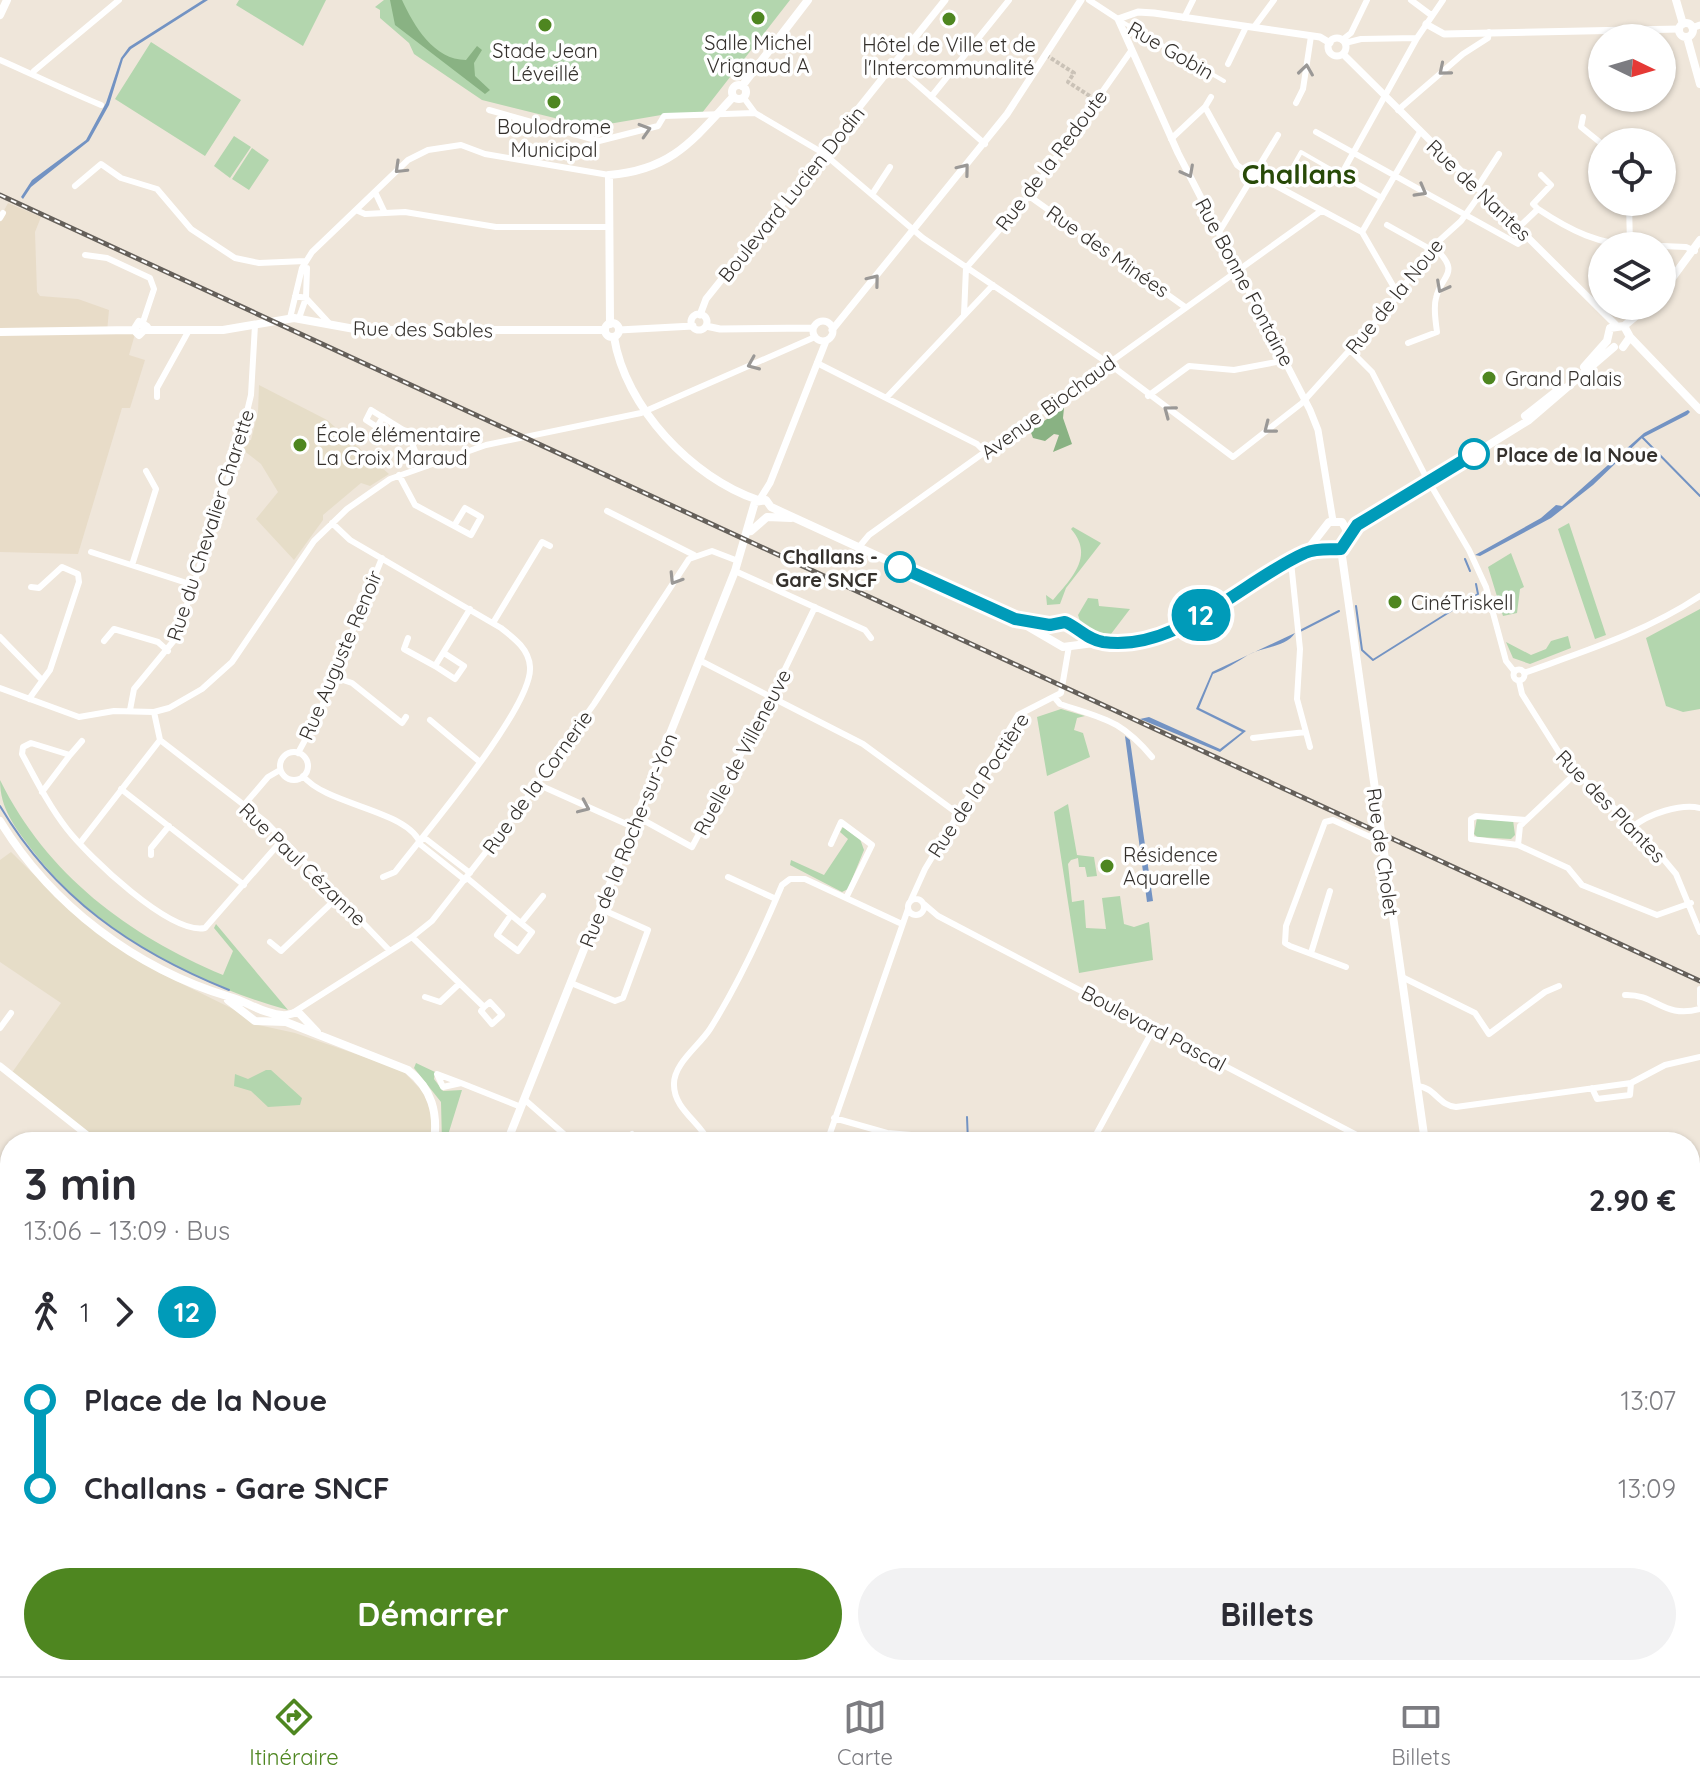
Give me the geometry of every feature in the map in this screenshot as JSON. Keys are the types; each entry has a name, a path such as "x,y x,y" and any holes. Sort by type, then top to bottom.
{"main road":[{"path":"0,15 7,0"},
{"path":"800,519 765,517 753,512 734,493 703,473 645,411 616,333 608,327 609,175 662,164 688,146 733,97 733,88 742,86 808,0"},
{"path":"1676,0 1688,28 1700,84"},
{"path":"733,97 744,98 746,92 742,86"},
{"path":"1676,274 1698,245"},
{"name":"Rue des Sables","path":"0,332 134,330 139,335 145,326 188,332 294,318 360,330 608,327"},
{"path":"1348,528 1526,415 1615,345 1621,330 1633,320"},
{"path":"1615,345 1621,330"},
{"name":"Rue de Nantes","path":"1621,330 1700,410"},
{"path":"1615,345 1650,360"},
{"path":"734,493 759,500 1015,619 1054,642 1070,645 1134,639 1173,629 1305,553 1321,535 1323,528 1333,521 1348,528"},
{"name":"Rue de la Roche-sur-Yon","path":"511,1132 735,571 759,500"},
{"name":"Rue de la Roche-sur-Yon","path":"747,538 770,506"},
{"path":"1305,553 1347,543 1348,528"},
{"path":"1321,535 1334,548"},
{"name":"Rue de Cholet","path":"1334,548 1340,562 1424,1132"},
{"path":"1015,619 1054,625 1065,622 1102,642"},
{"path":"1054,625 1054,642"},
{"path":"1070,645 1076,630"},
{"path":"0,821 26,859 78,914 139,956 261,1013"},
{"path":"220,994 250,1016 251,1010 296,1019 317,1032 395,1063 414,1074 434,1106 434,1132"}],"street":[{"path":"34,71 119,0"},
{"name":"Boulevard Lucien Dodin","path":"700,315 706,299 945,0"},
{"path":"931,97 1009,0"},
{"path":"0,688 79,717 130,710 154,712 188,699 232,662 306,552 332,523 347,509 399,475 486,445 645,411 832,330 985,144 1081,0"},
{"path":"1089,0 1118,19 1144,12 1311,36 1330,43 1417,38"},
{"path":"1184,18 1193,0"},
{"path":"1228,64 1250,27 1274,0"},
{"path":"1343,54 1344,42 1367,0"},
{"path":"1411,0 1431,15"},
{"path":"1341,175 1417,38 1443,0"},
{"path":"1669,24 1679,12"},
{"name":"Rue Bonne Fontaine","path":"1118,19 1171,139 1305,399 1318,430 1333,521"},
{"name":"Rue Gobin","path":"1118,19 1224,81"},
{"path":"1426,24 1444,34 1588,29"},
{"path":"1398,110 1463,54 1488,38 1489,32"},
{"path":"1296,103 1303,89 1311,36"},
{"name":"Rue de Nantes","path":"1330,43 1332,54 1343,54 1621,330"},
{"name":"Rue de la Redoute","path":"966,268 1029,196 1131,51"},
{"path":"0,60 34,71 42,80 101,105"},
{"path":"895,65 985,144"},
{"path":"1171,139 1205,107 1211,97"},
{"path":"744,98 755,113 823,153 966,268 1108,363 1148,396 1189,366 1234,370 1287,360"},
{"path":"1205,107 1237,165 1362,232 1399,296"},
{"path":"489,110 599,141 658,126 664,116 755,113"},
{"path":"1583,117 1581,127 1588,133"},
{"path":"1316,132 1518,244 1527,237"},
{"path":"1362,232 1420,132"},
{"path":"1219,232 1278,135"},
{"path":"294,318 295,296 305,261 408,160 422,152 454,145 468,146 485,154 609,175"},
{"path":"1281,188 1301,152 1382,198"},
{"name":"Rue de la Noue","path":"1148,396 1233,457 1305,399 1399,296 1432,248 1465,215 1499,154"},
{"path":"75,186 101,164 121,178 157,189 191,229 235,258 254,263 305,261"},
{"path":"873,193 890,167"},
{"path":"1541,175 1551,185 1533,204 1574,233 1588,238"},
{"path":"375,192 384,211"},
{"name":"Rue des Minées","path":"1029,196 1185,307"},
{"path":"1518,228 1538,209"},
{"path":"356,210 365,214 384,211 496,227 609,227"},
{"name":"Avenue Biochaud","path":"859,547 863,539 1321,211"},
{"path":"1387,225 1432,248 1449,267 1448,279 1436,297 1437,332 1408,343"},
{"path":"1676,247 1698,245"},
{"path":"85,255 107,258 150,278 154,289 145,326"},
{"path":"294,318 306,298 305,261"},
{"path":"964,315 966,268"},
{"path":"887,397 993,285"},
{"path":"295,296 306,298 331,325"},
{"path":"693,326 693,317 700,315 706,318 706,326"},
{"path":"759,500 770,483 818,360 818,336 824,322 832,330"},
{"name":"Rue du Chevalier Charette","path":"130,710 134,689 168,651 246,422 253,377 255,325"},
{"path":"616,333 693,326 698,330 706,326 818,336"},
{"path":"157,397 157,388 188,332"},
{"name":"Rue des Plantes","path":"1350,350 1372,372 1482,577 1501,647 1514,671 1513,678 1519,681 1522,694 1545,733 1575,774 1668,864 1691,903 1700,932"},
{"path":"818,360 977,444 985,452"},
{"path":"383,417 408,433 421,466"},
{"path":"132,565 156,489 146,471"},
{"path":"399,475 415,505 454,526 471,535 481,517 465,508 454,526"},
{"path":"770,483 770,506"},
{"path":"607,511 694,555 712,551 738,561"},
{"path":"332,523 350,540 493,623 521,645 529,660 530,674 518,707 480,762 395,872 383,877"},
{"path":"493,623 542,542 550,546"},
{"path":"91,552 193,585"},
{"name":"Rue de la Cornerie","path":"296,1019 307,1004 432,921 537,784 601,694 683,566 694,555"},
{"name":"Rue Auguste Renoir","path":"298,753 334,677 382,558"},
{"path":"1291,562 1299,636 1297,699 1310,747"},
{"path":"29,699 50,670 79,582 78,574 62,567 39,588 31,587"},
{"path":"735,571 865,630 871,638"},
{"path":"1514,671 1524,673 1620,638 1679,610 1700,596"},
{"name":"Ruelle de Villeneuve","path":"643,820 692,847 772,698 815,607"},
{"path":"435,666 470,609"},
{"path":"104,641 114,629 158,642 168,651"},
{"path":"0,637 41,679"},
{"path":"408,638 404,649 455,679 464,666 444,653"},
{"path":"1054,642 1065,663"},
{"path":"1070,645 1061,693 1055,698 1060,704 1110,719 1129,731 1152,757"},
{"path":"699,660 863,744 957,813"},
{"path":"1519,681 1524,673"},
{"path":"334,677 352,683 402,723 406,717"},
{"name":"Rue de la Poctière","path":"830,1132 920,879 1018,715 1028,707 1055,698"},
{"path":"80,843 160,740 154,712"},
{"path":"430,720 480,762"},
{"path":"1253,738 1306,732"},
{"name":"Rue Paul Cézanne","path":"160,740 283,839 389,950"},
{"path":"42,792 82,741"},
{"path":"70,755 31,743 23,747 22,754 42,792 80,843 130,892 163,914 197,930 205,928 283,839"},
{"path":"280,770 285,755 298,753 307,765 303,776"},
{"path":"244,805 271,773 280,770"},
{"path":"280,770 292,780 303,776"},
{"path":"1518,845 1520,826 1575,774"},
{"path":"303,776 317,788 393,820 419,839 426,839 532,932 518,951 497,935 511,915"},
{"path":"537,784 633,827"},
{"path":"121,789 244,885"},
{"path":"1633,827 1643,819 1687,805 1700,808"},
{"path":"1526,820 1476,816 1471,819 1471,839 1518,845 1568,868 1582,885 1657,915 1691,903"},
{"path":"1346,967 1285,943 1286,926 1325,822 1333,820 1381,842"},
{"path":"831,844 841,822 872,845 846,898"},
{"path":"151,855 151,848 169,826"},
{"path":"728,877 776,899"},
{"path":"701,1132 678,1101 674,1088 675,1073 710,1029 762,936 782,885 797,878 902,924 918,914"},
{"name":"Rue de la Poctière","path":"918,914 922,902 920,879"},
{"path":"1311,953 1330,891"},
{"path":"270,942 281,951 339,896"},
{"path":"521,923 543,896"},
{"path":"911,900 922,902"},
{"name":"Boulevard Pascal","path":"922,902 938,916 1351,1132"},
{"path":"571,983 615,1001 623,998 648,930 601,909"},
{"path":"908,909 918,914"},
{"name":"Boulevard Pascal","path":"918,914 938,916"},
{"path":"412,937 484,1007"},
{"path":"1402,977 1475,1013 1489,1034 1545,992 1559,986"},
{"path":"425,997 440,1002 458,985"},
{"path":"1625,995 1636,995 1680,1014 1700,1006 1700,989"},
{"path":"0,1028 11,1013"},
{"path":"1097,1132 1154,1028"},
{"path":"1417,1086 1427,1087 1452,1108 1631,1083 1665,1065 1700,1057"},
{"path":"0,1066 83,1132"},
{"path":"461,1083 523,1103 560,1132"},
{"path":"1592,1088 1597,1099 1630,1095 1631,1083"},
{"path":"834,1118 883,1132"}],"shaded area":[{"path":"8,203 41,217 35,232 37,292 40,296 78,299 109,310 107,332 135,334 129,355 145,360 130,408 122,408 78,554 0,552 0,218"},
{"name":"École élémentaire La Croix Maraud","path":"259,385 327,420 389,474 370,486 361,483 323,515 323,520 294,560 256,519 278,492 261,464 243,450 245,441 251,440 258,412"},
{"path":"11,852 82,922 160,973 235,1010 254,1024 295,1033 402,1070 424,1093 432,1117 431,1132 85,1132 11,1074 61,1003 0,962 0,860"}],"green space":[{"path":"239,0 326,0 303,46 236,5"},
{"path":"384,0 790,0 702,113 667,114 591,127 482,100 414,54 409,43 380,18 380,10 375,7"},
{"path":"390,0 402,0 426,40 444,54 466,60 477,46 482,50 474,63 475,76 490,90 485,94 395,25"},
{"path":"151,42 241,100 205,156 115,99"},
{"path":"234,136 251,147 230,178 214,166"},
{"path":"252,148 269,160 249,190 232,179"},
{"path":"1064,408 1063,418 1072,444 1053,452 1059,435 1054,434 1045,441 1033,438 1030,430"},
{"path":"1569,523 1606,635 1595,639 1558,529"},
{"path":"1073,527 1101,543 1066,588 1060,604 1047,605 1046,595 1053,600 1073,575 1081,558 1078,539 1071,529"},
{"path":"1511,553 1524,587 1520,589 1517,613 1503,616 1488,567"},
{"path":"1088,598 1098,599 1099,606 1130,609 1111,634 1095,634 1086,629 1078,615"},
{"path":"1700,609 1700,709 1683,712 1666,706 1646,638"},
{"path":"1568,636 1571,648 1530,664 1513,658 1506,642 1531,655 1546,649 1551,641"},
{"path":"1061,709 1085,716 1077,718 1074,730 1083,733 1090,757 1047,776 1037,717"},
{"path":"0,780 41,845 94,898 155,941 223,975 233,951 214,928 216,924 288,1010 252,999 181,969 115,929 57,879 32,850 6,809"},
{"path":"1068,804 1077,855 1094,857 1097,876 1087,877 1085,867 1079,867 1078,858 1068,864 1072,902 1084,900 1086,928 1106,929 1102,898 1120,896 1124,924 1134,927 1149,922 1153,960 1079,973 1054,812"},
{"path":"1477,818 1513,820 1515,835 1511,839 1477,837 1474,834"},
{"path":"843,827 860,839 864,850 848,889 842,892 790,865 791,860 824,875 848,839 840,832"},
{"path":"416,1063 435,1072 434,1079 443,1091 462,1090 449,1132 442,1132 441,1102 414,1068"},
{"path":"271,1070 302,1098 300,1105 268,1107 251,1091 234,1086 235,1074 248,1079"}],"water":[{"path":"203,0 208,0 131,49 123,59 109,105 89,141 31,187 23,199 21,197 32,180 86,140 106,103 121,58 129,47"},
{"path":"1688,410 1687,415 1642,438 1593,485 1551,518 1480,556 1475,555 1541,518 1556,505 1562,506 1644,433"},
{"path":"1295,633 1286,642 1256,651"},
{"path":"1247,655 1213,674 1199,708 1246,731 1220,752 1140,719 1149,717 1220,749 1242,732 1196,709 1212,672"},
{"path":"1125,736 1130,740 1153,901 1147,902"}],"waterway":[{"path":"1642,437 1700,496"},
{"path":"1465,559 1470,571"},
{"path":"1356,606 1362,650 1373,660 1478,594 1476,584"},
{"path":"1300,631 1339,611"},
{"path":"0,806 45,868 98,918 160,958 229,990"},
{"path":"967,1117 968,1132"}],"tunnel":[{"path":"1046,55 1074,73 1068,82 1096,100"}],"railway":[{"path":"0,195 1700,981"}],"bus line":[{"name":"12","path":"900,567 1015,619 1042,625 1065,622 1085,636 1102,642 1134,639 1164,632 1190,621 1305,553 1327,547 1341,549 1347,543 1350,531 1357,525 1474,454"}],"place":[{"name":"Salle Michel Vrignaud A","path":"758,18"},
{"name":"Hôtel de Ville et de l'Intercommunalité","path":"949,19"},
{"name":"Stade Jean Léveillé","path":"545,25"},
{"name":"Boulodrome Municipal","path":"554,102"},
{"name":"Grand Palais","path":"1489,378"},
{"name":"École élémentaire La Croix Maraud","path":"300,445"},
{"name":"Place de la Noue","path":"1474,454"},
{"name":"Challans - Gare SNCF","path":"900,567"},
{"name":"CinéTriskell","path":"1395,602"},
{"name":"Résidence Aquarelle","path":"1107,866"}],"district":[{"name":"Challans","path":"1299,173"}]}
